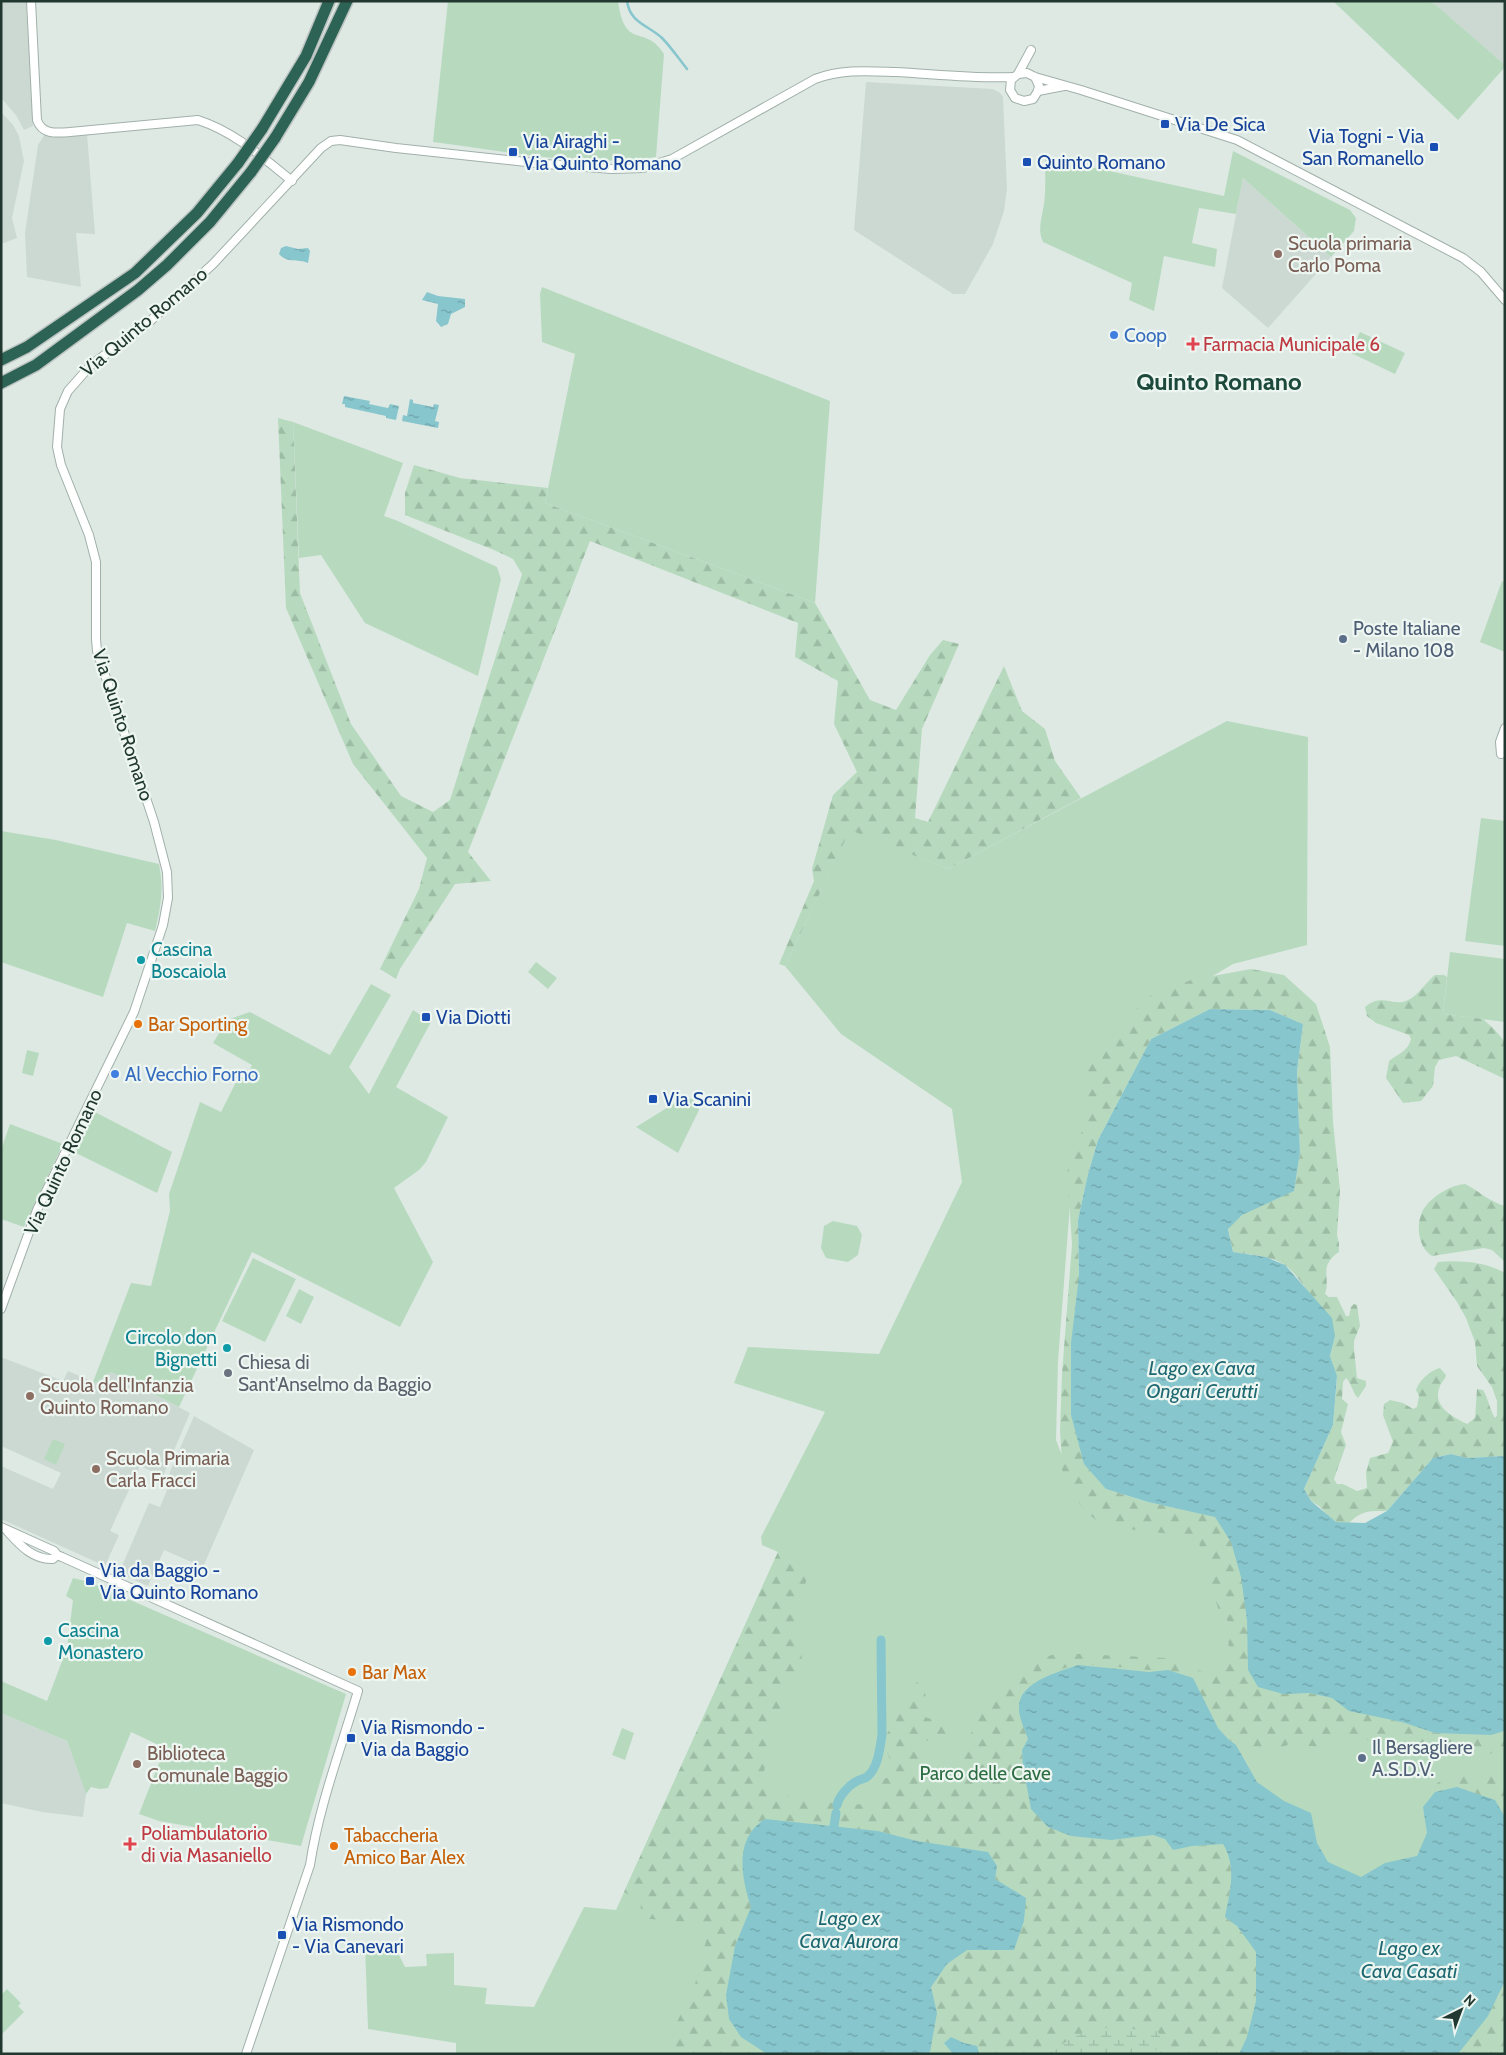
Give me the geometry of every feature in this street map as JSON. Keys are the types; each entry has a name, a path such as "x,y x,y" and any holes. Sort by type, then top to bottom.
{"highway":[{"path":"1,360 27,347 135,273 197,213 238,163 262,129 306,56 329,1"},
{"path":"1,383 36,365 138,290 167,265 210,222 251,172 275,138 309,82 347,1"}],"street":[{"path":"31,1 37,120 44,130 55,133 198,120 238,138 292,181"},
{"path":"993,78 1010,90 1015,98 1024,101 1033,99 1038,91 1037,81 1033,76 1030,53 1011,80 1010,90"},
{"name":"Via Quinto Romano","path":"1,1309 37,1210 134,1012 163,925 168,898 167,872 154,822 98,651 96,638 96,562 89,535 60,465 57,447 60,409 68,391 84,372 148,323 213,264 292,181 320,148 332,141 340,140 545,164 612,169 643,168 656,166 672,159 815,79 829,74 864,71 993,78 1016,75"},
{"path":"1016,75 1027,73 1237,140 1469,262 1481,272 1505,300"},
{"path":"1038,91 1066,85"},
{"path":"1503,754 1500,742 1505,728"},
{"path":"3,1528 54,1551 57,1555 358,1691 327,1792 310,1865 246,2054"},
{"path":"3,1528 24,1550 45,1559 53,1559 57,1555"},
{"path":"17,1542 22,1538 27,1538"}],"shaded area":[{"path":"1,1 26,1 33,126 24,130 16,115 1,98"},
{"path":"1427,1 1505,1 1505,65 1436,5"},
{"path":"866,82 993,89 1003,97 1007,189 1004,211 993,244 965,294 953,294 854,230"},
{"path":"1,112 13,125 19,136 24,161 12,218 17,238 1,244"},
{"path":"45,134 54,136 87,134 95,234 76,233 81,287 27,277 25,233 38,145"},
{"name":"Scuola primaria Carlo Poma","path":"1243,178 1331,257 1268,328 1222,288"},
{"name":"Scuola Primaria Carla Fracci","path":"1,1357 63,1381 68,1371 96,1383 111,1372 190,1413 163,1476 140,1466 110,1531 119,1535 105,1566 1,1519 1,1466 53,1489 61,1473 1,1446"},
{"path":"194,1416 254,1450 203,1567 164,1550 148,1586 119,1573 149,1503 160,1507 173,1476 169,1474"},
{"path":"1,1713 67,1741 86,1794 83,1817 42,1812 1,1803"}],"green space":[{"path":"448,1 618,1 625,26 636,35 650,40 657,45 664,54 656,157 601,161 516,154 433,142"},
{"path":"1333,1 1427,1 1436,5 1505,67 1458,120"},
{"path":"1233,151 1350,210 1356,218 1354,231 1331,257 1243,178 1236,214 1199,208 1192,243 1217,249 1215,267 1164,256 1154,311 1129,300 1132,283 1043,242 1040,228 1045,198 1045,157 1224,196"},
{"path":"542,287 830,401 815,603 545,503 575,354 542,342 540,294"},
{"path":"1360,332 1405,353 1395,374 1351,353"},
{"path":"278,418 293,422 300,593 351,724 401,796 433,812 450,800 522,574 513,559 405,515 405,493 414,465 460,478 548,488 545,503 815,603 870,700 896,710 930,655 943,640 959,644 922,729 915,818 928,822 1004,666 1022,711 1045,729 1055,761 1081,798 948,869 850,830 785,966 779,964 814,881 812,869 833,795 857,772 834,724 838,681 795,657 798,623 590,541 468,852 491,881 455,884 400,969 396,979 380,969 419,889 427,858 353,764 286,608"},
{"path":"293,422 403,463 384,516 497,567 501,579 478,676 365,623 321,555 299,558"},
{"path":"1502,581 1505,582 1505,652 1480,642"},
{"name":"Parco delle Cave","path":"1227,721 1308,737 1307,945 1233,964 1174,999 1073,1165 1058,1361 1056,1440 1070,1476 1191,1529 1505,1740 1505,2054 456,2054 456,2043 368,2029 365,1946 379,1946 381,1953 398,1953 405,1967 427,1966 426,1954 454,1953 454,1985 487,1988 485,2004 534,2007 584,1907 616,1910 778,1552 762,1545 761,1537 825,1412 734,1383 748,1347 879,1354 962,1182 952,1109 841,1034 785,966 850,829 948,869"},
{"path":"1481,818 1505,821 1505,946 1465,941"},
{"path":"1,831 56,840 159,864 161,898 155,931 127,923 103,997 1,962"},
{"path":"1450,952 1505,959 1505,1022 1443,1014"},
{"path":"536,962 557,978 548,989 528,972"},
{"path":"1251,969 1284,975 1316,1004 1330,1047 1333,1122 1340,1190 1337,1235 1339,1252 1329,1262 1327,1267 1325,1294 1329,1297 1337,1297 1346,1316 1349,1316 1351,1307 1354,1304 1357,1305 1360,1326 1354,1341 1354,1349 1357,1378 1366,1381 1366,1386 1358,1398 1346,1378 1343,1382 1342,1399 1348,1404 1341,1432 1346,1445 1334,1479 1337,1484 1343,1484 1357,1491 1367,1488 1366,1473 1370,1458 1388,1453 1393,1442 1383,1415 1384,1404 1390,1400 1403,1403 1413,1409 1417,1407 1419,1396 1416,1390 1417,1387 1425,1376 1436,1369 1440,1368 1446,1375 1440,1386 1438,1399 1450,1414 1467,1424 1475,1418 1477,1389 1483,1390 1495,1418 1497,1415 1497,1401 1492,1387 1477,1366 1475,1342 1466,1318 1434,1269 1438,1262 1473,1263 1490,1266 1505,1273 1505,1456 1467,1458 1451,1454 1433,1458 1387,1511 1366,1512 1357,1516 1348,1524 1336,1522 1311,1501 1304,1489 1333,1425 1337,1377 1330,1356 1335,1336 1312,1298 1292,1272 1280,1262 1260,1256 1233,1252 1228,1228 1242,1215 1294,1190 1300,1153 1297,1072 1303,1024 1270,1010 1210,1009 1151,1039 1098,1140 1078,1220 1079,1276 1106,1489 1148,1502 1215,1516 1232,1543 1241,1574 1248,1622 1248,1670 1283,1694 1310,1693 1332,1698 1349,1711 1402,1722 1435,1733 1505,1731 1505,1748 1484,1756 1396,1752 1368,1740 1337,1732 1322,1748 1292,1743 1275,1750 1236,1745 1218,1728 1210,1710 1168,1670 1146,1670 1102,1665 1080,1665 1062,1669 1032,1685 1020,1701 1021,1721 1028,1739 1022,1750 1031,1809 1071,1836 1111,1840 1153,1835 1165,1839 1173,1850 1192,1846 1222,1844 1230,1861 1231,1870 1225,1917 1237,1926 1256,1952 1256,2001 1247,2037 1239,2054 1152,2054 1157,2050 1086,2031 1059,2046 1051,2054 979,2054 979,2051 957,2039 945,2043 953,2054 947,2054 941,2046 934,2054 927,2054 930,2052 937,2013 931,1987 947,1964 967,1950 1014,1950 1026,1898 995,1879 917,1841 878,1831 765,1819 755,1827 744,1847 742,1871 751,1907 735,1946 729,2019 741,2037 767,2054 670,2054 670,2037 695,1984 706,1941 693,1923 640,1918 641,1902 624,1892 778,1552 800,1561 810,1570 796,1611 802,1659 787,1689 770,1739 763,1777 765,1789 778,1794 821,1802 879,1805 883,1798 875,1781 890,1777 893,1767 883,1742 902,1704 922,1675 927,1702 930,1707 925,1717 946,1724 952,1738 946,1748 930,1740 920,1742 919,1765 921,1770 940,1792 953,1783 980,1709 1012,1676 1034,1661 1058,1653 1167,1658 1206,1673 1228,1664 1229,1623 1218,1608 1199,1543 1170,1534 1104,1526 1087,1513 1063,1482 1060,1430 1062,1374 1072,1244 1067,1172 1087,1117 1086,1066 1147,997 1191,980"},
{"path":"1435,975 1447,977 1443,1014 1483,1019 1505,1042 1505,1079 1456,1056 1439,1060 1435,1067 1433,1086 1421,1101 1403,1103 1386,1078 1389,1061 1405,1049 1411,1039 1409,1035 1376,1023 1367,1016 1365,1007 1381,1000 1406,1001 1414,996"},
{"path":"371,984 391,995 349,1067 369,1094 413,1010 431,1022 396,1087 448,1117 426,1162 419,1170 394,1188 433,1262 400,1327 252,1252 179,1407 111,1372 96,1383 93,1382 131,1283 151,1286 170,1211 169,1194 200,1102 221,1112 236,1082 248,1073 252,1065 213,1043 227,1020 250,1012 330,1055"},
{"path":"27,1050 39,1053 33,1076 22,1073"},
{"path":"683,1098 692,1099 698,1105 699,1110 678,1153 636,1127"},
{"path":"93,1111 172,1152 157,1193 74,1152"},
{"path":"10,1124 63,1144 24,1227 1,1219 1,1150"},
{"path":"1465,1184 1494,1202 1505,1206 1505,1262 1492,1250 1484,1248 1432,1256 1423,1246 1419,1226 1425,1207 1443,1191"},
{"path":"833,1221 857,1226 862,1235 858,1255 848,1262 826,1258 821,1248 824,1226"},
{"path":"253,1258 296,1279 265,1342 222,1321"},
{"path":"299,1289 314,1297 301,1324 286,1316"},
{"path":"53,1439 65,1444 56,1465 44,1459"},
{"path":"73,1578 89,1582 346,1694 301,1846 159,1821 139,1814 165,1748 131,1732 108,1788 91,1787 86,1794 67,1741 1,1713 1,1681 47,1701 67,1648 73,1600 66,1596"},
{"path":"622,1728 634,1733 625,1760 612,1755"},
{"path":"1488,1773 1505,1775 1505,1817 1494,1800 1457,1787 1435,1792 1435,1785 1448,1775"},
{"path":"1505,1981 1505,2054 1458,2054 1488,2016"},
{"path":"7,1989 21,2003 18,2006 24,2012 1,2035 1,1995"},
{"path":"1103,2028 1157,2030 1160,2043 1152,2054 1051,2054 1075,2036"}],"water":[{"path":"286,246 298,249 308,248 310,251 308,263 282,257 279,254 281,248"},
{"path":"427,292 438,296 465,299 465,307 451,314 448,324 441,327 436,321 438,304 422,300"},
{"path":"344,396 370,401 369,404 388,408 390,404 399,406 396,420 345,407 345,404 342,404"},
{"path":"410,399 413,400 413,403 433,407 434,404 439,405 435,421 439,422 438,428 402,421 403,415 407,416"},
{"name":"Lago ex Cava Ongari Cerutti","path":"1210,1009 1270,1010 1303,1024 1297,1072 1300,1153 1294,1191 1242,1215 1228,1229 1233,1252 1266,1257 1285,1265 1332,1318 1335,1336 1330,1356 1337,1376 1333,1425 1304,1489 1311,1501 1336,1522 1365,1523 1387,1511 1433,1458 1451,1454 1467,1458 1505,1456 1504,1731 1491,1735 1435,1733 1402,1722 1349,1711 1332,1698 1310,1693 1283,1694 1258,1687 1248,1670 1247,1620 1241,1577 1231,1542 1215,1517 1148,1502 1106,1489 1084,1464 1071,1415 1071,1343 1079,1276 1078,1220 1088,1174 1098,1140 1151,1039"},
{"name":"Lago ex Cava Casati","path":"1078,1665 1149,1672 1168,1670 1193,1678 1218,1728 1236,1745 1257,1782 1284,1801 1311,1813 1317,1843 1328,1862 1361,1877 1385,1863 1417,1856 1427,1833 1423,1807 1435,1792 1457,1787 1495,1800 1505,1817 1505,1981 1488,2016 1458,2054 1239,2054 1247,2037 1256,2001 1256,1952 1237,1926 1225,1917 1231,1870 1230,1861 1223,1844 1192,1846 1173,1850 1165,1839 1153,1835 1111,1840 1071,1836 1048,1827 1031,1809 1022,1750 1028,1739 1020,1716 1020,1700 1032,1685 1050,1675"},
{"name":"Lago ex Cava Aurora","path":"765,1819 878,1831 917,1841 988,1852 997,1866 995,1879 1026,1898 1024,1921 1014,1950 967,1950 947,1964 931,1987 937,2013 930,2052 927,2054 767,2054 741,2037 729,2019 726,1995 735,1946 751,1907 743,1871 744,1847 755,1827"},
{"path":"951,2037 977,2046 979,2054 953,2054 944,2043"}],"waterway":[{"path":"627,1 636,19 662,38 687,69"},
{"path":"837,1805 848,1788 857,1781 867,1777 874,1768 878,1757 882,1735 881,1640"},
{"path":"834,1826 836,1813"}],"place":[{"name":"Via De Sica","path":"1165,124"},
{"name":"Via Togni - Via San Romanello","path":"1434,147"},
{"name":"Via Airaghi - Via Quinto Romano","path":"513,152"},
{"name":"Quinto Romano","path":"1027,162"},
{"name":"Scuola primaria Carlo Poma","path":"1278,254"},
{"name":"Coop","path":"1114,335"},
{"name":"Farmacia Municipale 6","path":"1193,344"},
{"name":"Poste Italiane - Milano 108","path":"1343,639"},
{"name":"Cascina Boscaiola","path":"141,960"},
{"name":"Via Diotti","path":"426,1017"},
{"name":"Bar Sporting","path":"138,1024"},
{"name":"Al Vecchio Forno","path":"115,1074"},
{"name":"Via Scanini","path":"653,1099"},
{"name":"Circolo don Bignetti","path":"227,1348"},
{"name":"Chiesa di Sant'Anselmo da Baggio","path":"228,1373"},
{"name":"Scuola dell'Infanzia Quinto Romano","path":"30,1396"},
{"name":"Scuola Primaria Carla Fracci","path":"96,1469"},
{"name":"Via da Baggio - Via Quinto Romano","path":"90,1581"},
{"name":"Cascina Monastero","path":"48,1641"},
{"name":"Bar Max","path":"352,1672"},
{"name":"Via Rismondo - Via da Baggio","path":"351,1738"},
{"name":"Il Bersagliere A.S.D.V.","path":"1362,1758"},
{"name":"Biblioteca Comunale Baggio","path":"137,1764"},
{"name":"Poliambulatorio di via Masaniello","path":"130,1844"},
{"name":"Tabaccheria Amico Bar Alex","path":"334,1846"},
{"name":"Via Rismondo - Via Canevari","path":"282,1935"}],"district":[{"name":"Quinto Romano","path":"1219,381"}]}
